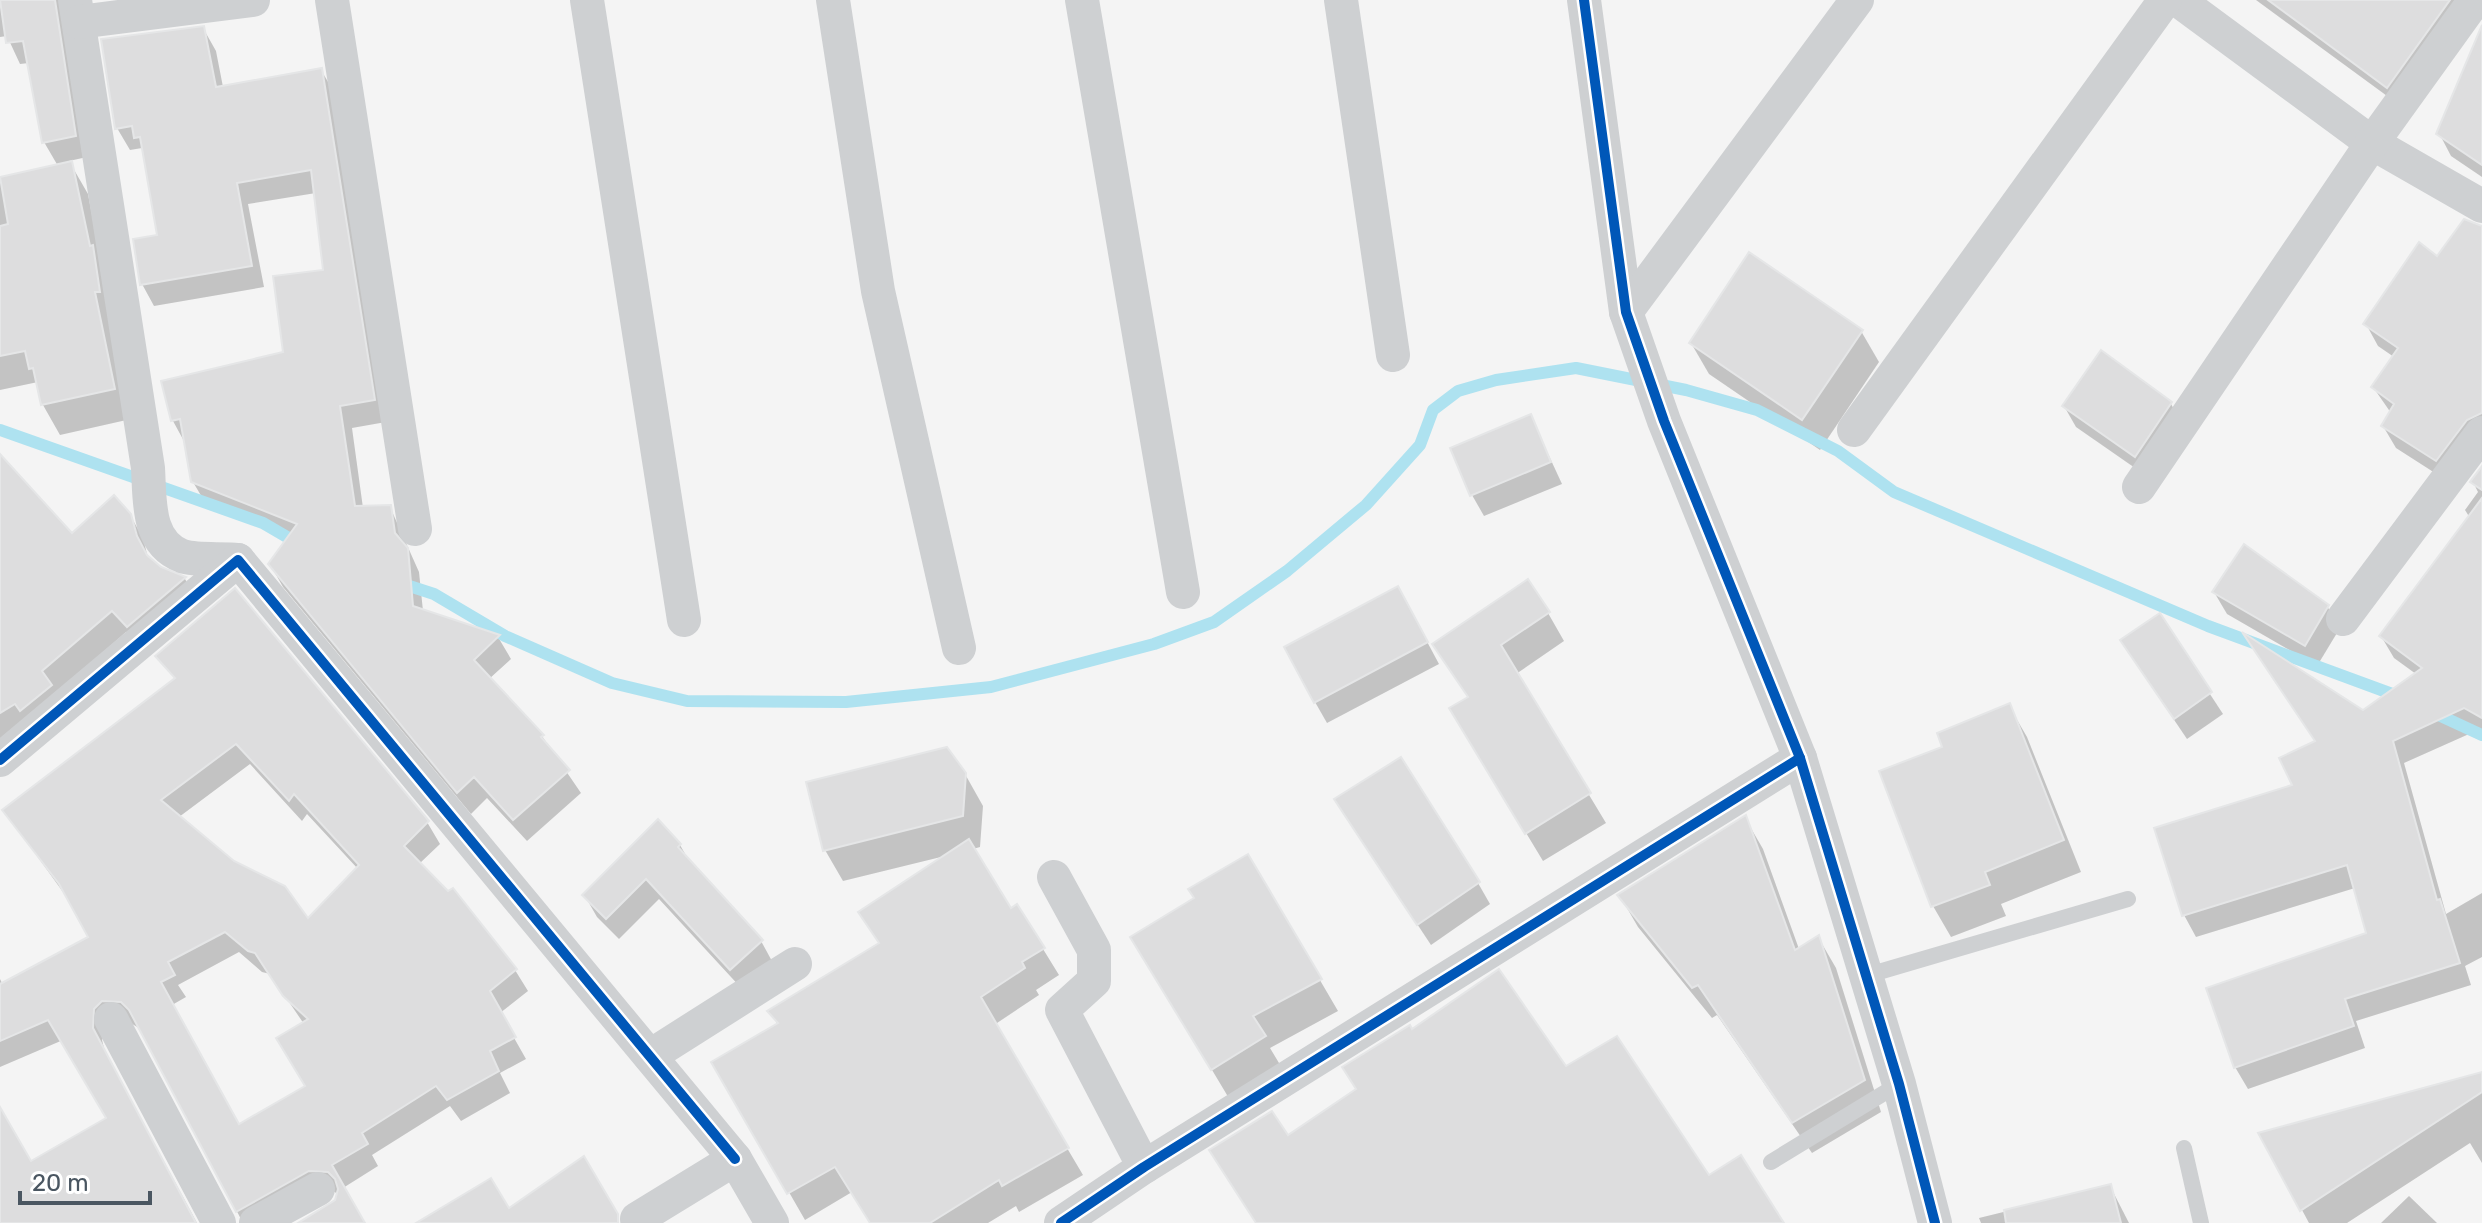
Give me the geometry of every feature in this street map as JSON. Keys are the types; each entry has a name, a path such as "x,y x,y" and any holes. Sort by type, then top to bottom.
{"street":[{"path":"253,0 77,11 148,468 151,521 161,540 182,556 238,560 735,1159 772,1223"},
{"path":"332,0 415,529"},
{"path":"587,0 684,620"},
{"path":"833,0 878,291 959,648"},
{"path":"1082,0 1183,592"},
{"path":"1341,0 1393,355"},
{"path":"1584,0 1626,312 1664,421 1800,758 1899,1084 1935,1223"},
{"path":"1626,312 1857,0"},
{"path":"1854,430 2165,0"},
{"path":"2178,0 2372,143 2482,206"},
{"path":"2139,487 2372,143 2475,0"},
{"path":"2343,619 2482,433"},
{"path":"0,760 238,560"},
{"path":"1072,1220 1144,1167 1800,758"},
{"path":"1054,877 1094,950 1094,981 1062,1010 1144,1167"},
{"path":"650,1056 795,964"},
{"path":"111,1019 219,1223"},
{"path":"637,1219 735,1159"},
{"path":"256,1223 318,1189"}],"lane":[{"path":"1865,976 2128,899"},
{"path":"1771,1162 1899,1084"},
{"path":"2184,1148 2201,1223"}],"building":[{"path":"0,0 55,0 76,136 42,143 23,41 6,43"},
{"path":"2268,0 2450,0 2387,88"},
{"path":"2482,25 2482,165 2436,134"},
{"path":"204,26 216,87 322,68 375,400 340,406 355,506 391,505 395,533 408,548 413,606 500,635 474,660 544,735 541,737 570,770 513,820 474,777 457,793 268,564 297,524 191,482 180,419 171,421 161,381 283,352 273,276 323,270 311,170 237,183 252,266 140,285 133,239 157,235 140,137 134,138 132,126 115,129 101,39"},
{"path":"72,161 90,246 93,245 100,292 95,292 115,389 41,405 33,368 29,369 25,351 0,356 0,226 8,224 0,177"},
{"path":"2464,219 2482,226 2482,413 2467,420 2436,461 2381,426 2394,404 2371,387 2398,348 2363,324 2419,242 2437,256"},
{"path":"1749,252 1863,330 1802,420 1689,343"},
{"path":"2101,350 2172,402 2135,457 2062,406"},
{"path":"1531,414 1551,462 1470,496 1450,448"},
{"path":"0,454 72,533 114,495 131,514 137,536 147,555 161,567 186,577 127,627 112,611 42,671 52,685 20,711 15,704 0,713"},
{"path":"2482,466 2482,490 2470,482"},
{"path":"2482,498 2482,718 2464,708 2393,741 2437,900 2440,899 2460,963 2345,999 2354,1026 2234,1068 2206,988 2366,933 2347,865 2182,916 2154,828 2292,785 2279,758 2315,741 2242,632 2363,710 2422,668 2379,636"},
{"path":"2244,544 2329,605 2305,646 2212,592"},
{"path":"1528,579 1550,612 1501,645 1591,793 1525,834 1449,708 1468,697 1432,644"},
{"path":"1398,586 1428,642 1314,703 1284,647"},
{"path":"235,588 429,821 404,846 448,891 453,888 517,969 490,991 516,1037 490,1051 499,1071 447,1100 436,1086 362,1133 368,1144 332,1165 365,1223 298,1223 335,1200 338,1189 335,1179 328,1172 309,1171 236,1212 129,1010 121,1002 102,1001 94,1009 93,1028 196,1223 0,1223 0,1107 31,1161 106,1118 48,1020 0,1041 0,984 88,937 59,884 2,810 175,678 155,656","holes":["236,744 289,801 294,794 359,865 308,918 285,886 234,861 161,800","225,932 255,953 283,996 308,1019 276,1038 305,1086 239,1124 161,982 175,975 168,962"]},
{"path":"2160,613 2212,692 2174,719 2120,640"},
{"path":"2010,703 2064,840 1985,872 1990,885 1931,907 1879,771 1942,747 1937,733"},
{"path":"947,747 966,773 963,816 823,851 806,782"},
{"path":"1401,757 1480,882 1417,925 1334,799"},
{"path":"1746,815 1795,950 1819,935 1865,1080 1792,1123 1698,985 1692,988 1617,895"},
{"path":"658,819 681,844 678,847 763,940 730,970 646,879 606,919 582,895"},
{"path":"969,839 1011,908 1017,904 1045,948 1022,962 1025,968 981,997 1069,1148 1002,1186 999,1180 930,1223 870,1223 835,1167 787,1194 711,1062 778,1023 767,1011 879,943 858,912"},
{"path":"1248,854 1322,979 1253,1016 1266,1036 1211,1070 1130,937 1194,898 1188,889"},
{"path":"1499,969 1566,1066 1617,1036 1709,1175 1741,1155 1784,1223 1256,1223 1209,1150 1272,1111 1288,1135 1356,1089 1342,1067 1410,1025 1412,1029"},
{"path":"2482,1072 2482,1092 2300,1211 2258,1133"},
{"path":"584,1156 618,1214 618,1223 416,1223 491,1178 509,1208"},
{"path":"2111,1184 2121,1223 2006,1223 2004,1210"}],"waterway":[{"path":"397,582 434,594 505,636 612,683 687,701 846,702 991,687 1154,644 1214,622 1287,571 1366,505 1420,445 1433,410 1458,391 1496,380 1576,368 1686,390 1757,410 1838,451 1894,492 2208,626 2403,698"},
{"path":"0,430 263,523 299,544"},
{"path":"2430,711 2482,735"}],"cycle path":[{"path":"1584,0 1626,312 1664,421 1800,758 1899,1084 1935,1223"},
{"path":"0,760 238,560 735,1159"},
{"path":"1061,1223 1144,1167 1800,758"}]}
